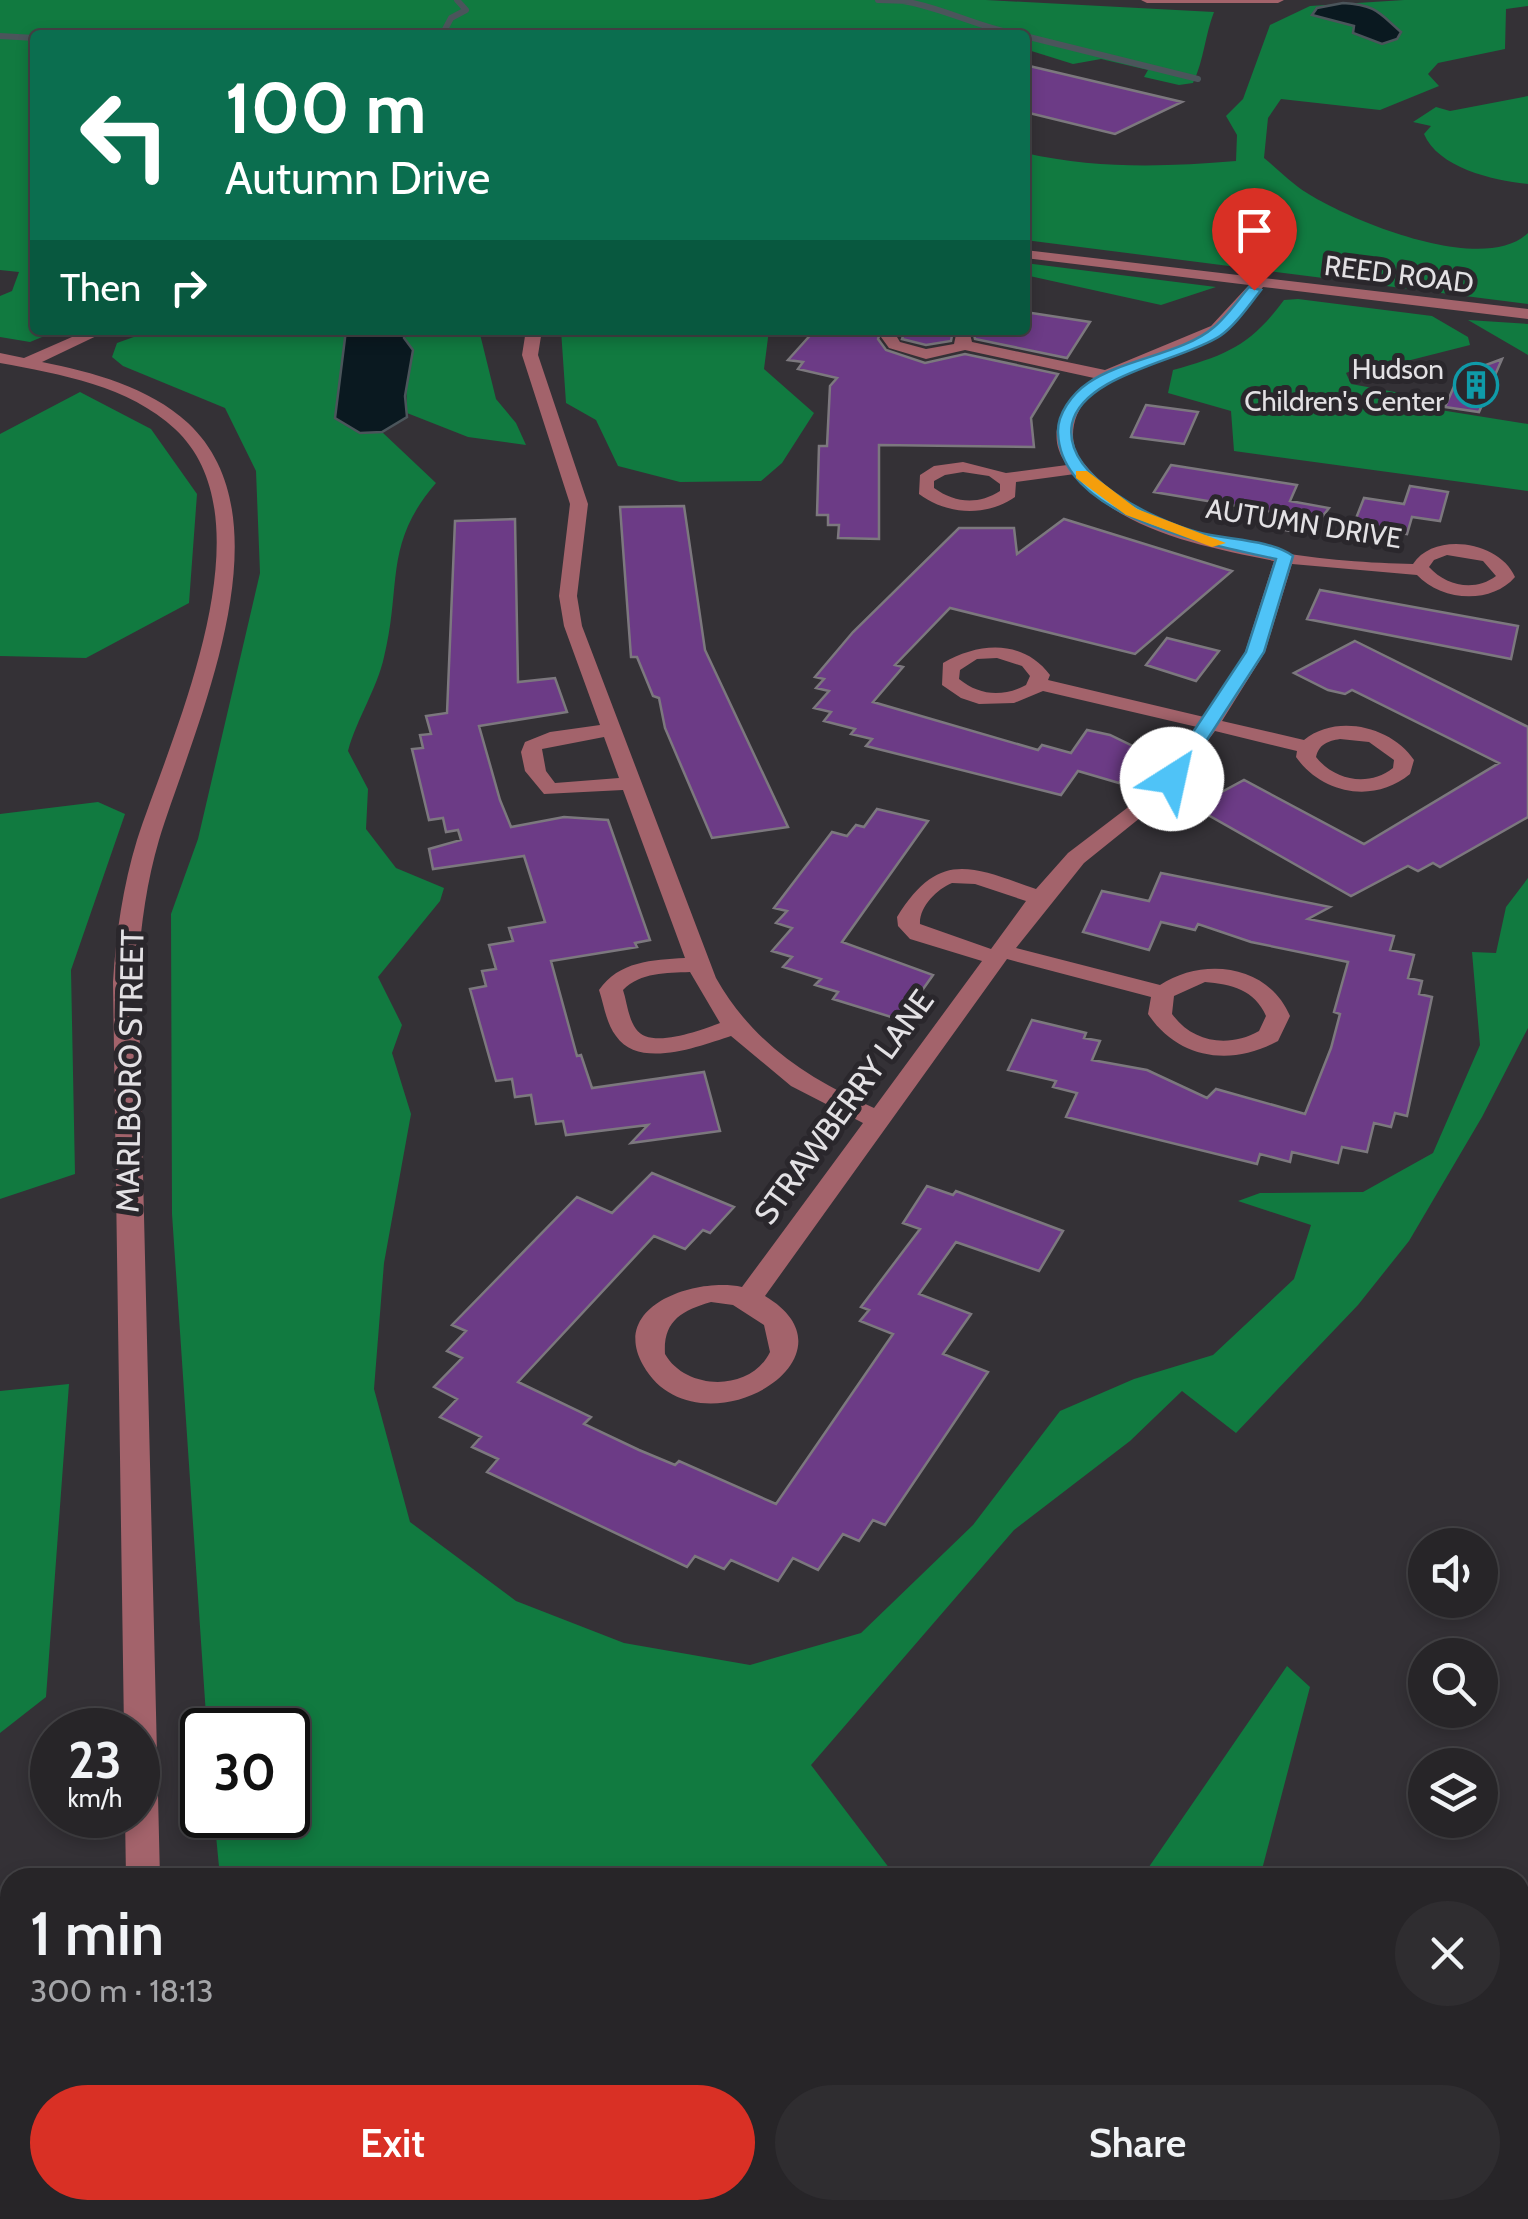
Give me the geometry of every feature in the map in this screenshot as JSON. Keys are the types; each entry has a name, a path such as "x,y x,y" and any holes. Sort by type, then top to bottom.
{"street":[{"path":"1146,0 1278,0"},
{"name":"REED ROAD","path":"1030,255 1528,314"},
{"path":"1005,478 1076,469 1064,439 1067,418 1083,394 1109,376 1217,332 1246,303 1258,282"},
{"path":"26,363 90,335"},
{"path":"533,335 530,355 579,504 568,596 573,626 720,1012 799,1082 878,1120"},
{"path":"892,335 891,342 911,352 941,353 961,338 1109,376"},
{"name":"MARLBORO STREET","path":"0,358 108,385 167,415 195,439 211,466 221,499 218,608 210,656 192,724 143,858 128,938 125,982 144,1868"},
{"name":"AUTUMN DRIVE","path":"1076,469 1109,498 1159,524 1222,544 1372,569 1422,570"},
{"name":"STRAWBERRY LANE","path":"749,1298 1040,898 1076,858 1159,793 1210,724 1255,652 1285,556"},
{"path":"1038,684 1308,747"},
{"path":"612,730 546,738 532,746 531,754 542,784 555,791 631,783"},
{"name":"STRAWBERRY LANE","path":"1040,898 952,876 933,884 908,917 909,926 918,934 1163,994"},
{"path":"699,964 628,974 616,980 611,990 628,1036 655,1046 733,1027"},
{"path":"1194,976 1240,980 1267,995 1276,1009 1277,1023 1269,1036 1253,1045 1208,1047 1169,1028 1160,1014 1163,994 1194,976"},
{"path":"711,1292 749,1298 770,1310 785,1336 783,1356 760,1381 735,1391 708,1393 682,1387 654,1366 647,1337 656,1318 674,1303 711,1292"}],"green space":[{"path":"0,0 986,0 1214,12 1193,83 1179,85 1144,77 1148,70 1101,59 1073,64 1030,51 1030,30 30,30 30,335 47,335 30,342 0,337 0,296 12,291 19,272 0,270"},
{"path":"1404,0 1528,0 1528,6 1506,9 1505,49 1438,63 1428,74 1439,86 1380,110 1281,99 1268,118 1264,158 1327,205 1418,240 1481,249 1508,245 1528,233 1528,304 1030,241 1030,154 1130,165 1236,161 1237,135 1226,116 1243,99 1270,25 1310,6"},
{"path":"1528,96 1528,184 1484,176 1454,164 1431,146 1424,134 1431,126 1413,122 1436,107 1450,111"},
{"path":"1030,264 1216,287 1161,305 1030,276"},
{"path":"1284,300 1432,316 1468,337 1470,345 1399,363 1372,362 1346,373 1351,384 1428,398 1434,409 1528,424 1528,491 1234,451 1231,411 1168,393 1173,370 1236,347 1260,328"},
{"path":"1468,320 1528,324 1528,355"},
{"path":"139,335 345,335 335,418 360,433 382,432 436,483 419,505 401,546 384,657 348,751 368,789 366,829 396,868 444,888 440,901 378,977 402,1025 392,1053 411,1114 384,1263 374,1389 410,1522 516,1601 624,1643 750,1665 861,1633 973,1525 1060,1411 1134,1379 1213,1355 1294,1279 1311,1225 1238,1201 1260,1193 1363,1192 1433,1153 1480,1045 1472,952 1496,953 1506,907 1528,878 1528,1028 1482,1117 1409,1241 1358,1305 1236,1433 1182,1391 1130,1441 1014,1530 811,1765 889,1868 219,1868 216,1838 310,1838 310,1708 206,1708 172,1214 171,914 198,839 260,573 256,471 225,408 123,366 112,357 117,343"},
{"path":"405,335 480,335 496,399 516,423 526,445 468,437 407,413"},
{"path":"561,335 768,335 764,369 814,413 782,463 761,481 680,482 618,466 596,420 566,403"},
{"path":"80,392 151,429 197,494 189,603 86,658 0,656 0,434"},
{"path":"98,802 125,814 71,970 75,1174 0,1199 0,814"},
{"path":"69,1384 46,1697 0,1733 0,1391"},
{"path":"1287,1666 1310,1687 1262,1868 1148,1868"}],"shaded area":[{"path":"1343,3 1376,11 1401,32 1397,39 1382,44 1353,33 1354,26 1312,15 1317,8"},
{"path":"345,335 404,335 413,350 405,396 407,417 382,432 360,433 335,418"}],"building":[{"path":"1030,66 1182,102 1115,134 1030,113"},
{"path":"1030,313 1090,322 1067,358 975,339 974,335 1030,335"},
{"path":"810,335 879,335 886,350 925,363 965,354 1058,374 1031,418 1034,447 879,445 879,539 838,538 839,525 828,525 828,515 817,515 819,446 827,446 830,386 837,378 798,369 803,362 788,360"},
{"path":"903,335 952,335 951,341 926,345 902,339"},
{"name":"Hudson Children's Center","path":"1502,359 1479,412 1445,407 1459,375"},
{"path":"1146,405 1198,412 1184,444 1131,437"},
{"path":"1171,465 1297,485 1290,501 1329,508 1309,534 1266,527 1273,512 1154,492"},
{"path":"1410,486 1448,492 1440,521 1412,517 1407,534 1353,526 1364,498 1404,504"},
{"path":"684,506 705,650 788,827 712,838 665,728 659,698 653,696 637,657 631,657 620,507"},
{"path":"515,519 518,682 555,678 567,712 479,726 500,800 511,827 564,817 608,820 650,940 635,943 637,947 551,961 577,1056 581,1055 592,1088 704,1072 720,1131 631,1143 648,1125 566,1135 563,1121 536,1124 531,1095 515,1097 512,1079 496,1081 470,989 486,986 482,971 496,969 489,945 513,941 509,928 545,922 524,856 433,869 429,849 461,840 458,830 446,832 443,818 429,820 412,749 423,748 420,735 431,734 426,716 447,713 455,521"},
{"path":"1064,519 1232,571 1135,654 950,608 895,665 903,667 873,702 1038,750 1042,745 1071,753 1087,730 1110,735 1143,751 1119,783 1078,771 1061,795 866,746 872,739 851,734 855,729 824,721 831,712 814,708 829,691 816,688 824,679 815,677 853,632 959,528 1014,528 1017,554"},
{"path":"1320,590 1518,626 1511,659 1307,619"},
{"path":"1167,638 1219,651 1196,681 1146,665"},
{"path":"1355,641 1528,727 1528,817 1440,867 1433,863 1418,871 1408,866 1351,896 1194,807 1244,780 1364,844 1499,763 1352,690 1345,694 1328,690 1294,673"},
{"path":"877,809 928,821 842,942 933,975 901,1020 833,999 838,992 815,985 821,979 783,967 792,957 772,951 792,928 776,923 787,911 774,908 832,832 847,836 856,825 864,827"},
{"path":"1161,873 1330,907 1308,919 1394,936 1390,950 1414,955 1408,978 1422,981 1419,994 1432,997 1407,1116 1395,1113 1391,1127 1374,1123 1367,1152 1342,1147 1338,1163 1292,1152 1290,1162 1260,1154 1257,1164 1066,1117 1077,1093 1053,1087 1056,1081 1008,1070 1032,1020 1086,1033 1084,1038 1100,1041 1092,1060 1147,1070 1207,1098 1216,1089 1305,1114 1331,1048 1340,1014 1334,1012 1348,962 1251,942 1198,924 1195,930 1161,922 1149,950 1083,932 1102,891 1149,901"},
{"path":"652,1173 734,1207 710,1233 703,1230 685,1249 654,1236 518,1382 591,1417 584,1424 776,1504 893,1334 860,1321 869,1310 861,1307 920,1229 903,1223 927,1186 953,1195 956,1191 1063,1231 1039,1271 956,1242 919,1294 971,1314 943,1354 988,1372 885,1525 873,1520 859,1541 843,1534 818,1570 793,1558 778,1581 731,1560 724,1569 695,1556 687,1567 487,1472 498,1459 472,1447 481,1437 440,1417 457,1399 434,1387 462,1358 447,1351 466,1331 452,1325 577,1197 612,1213"}],"waterway":[{"path":"445,30 451,18 466,10 457,0"},
{"path":"878,0 910,1"},
{"path":"903,1 1000,30"},
{"path":"0,36 30,38"},
{"path":"1030,37 1198,79"}],"slow traffic":[{"path":"1082,475 1132,512 1189,536 1218,543"}],"place":[{"name":"Hudson Children's Center","path":"1476,385"}],"route":[{"path":"1172,779 1255,652 1285,556 1189,536 1120,505 1076,469 1064,439 1065,424 1074,404 1101,380 1217,332 1238,313 1254,290"}]}
